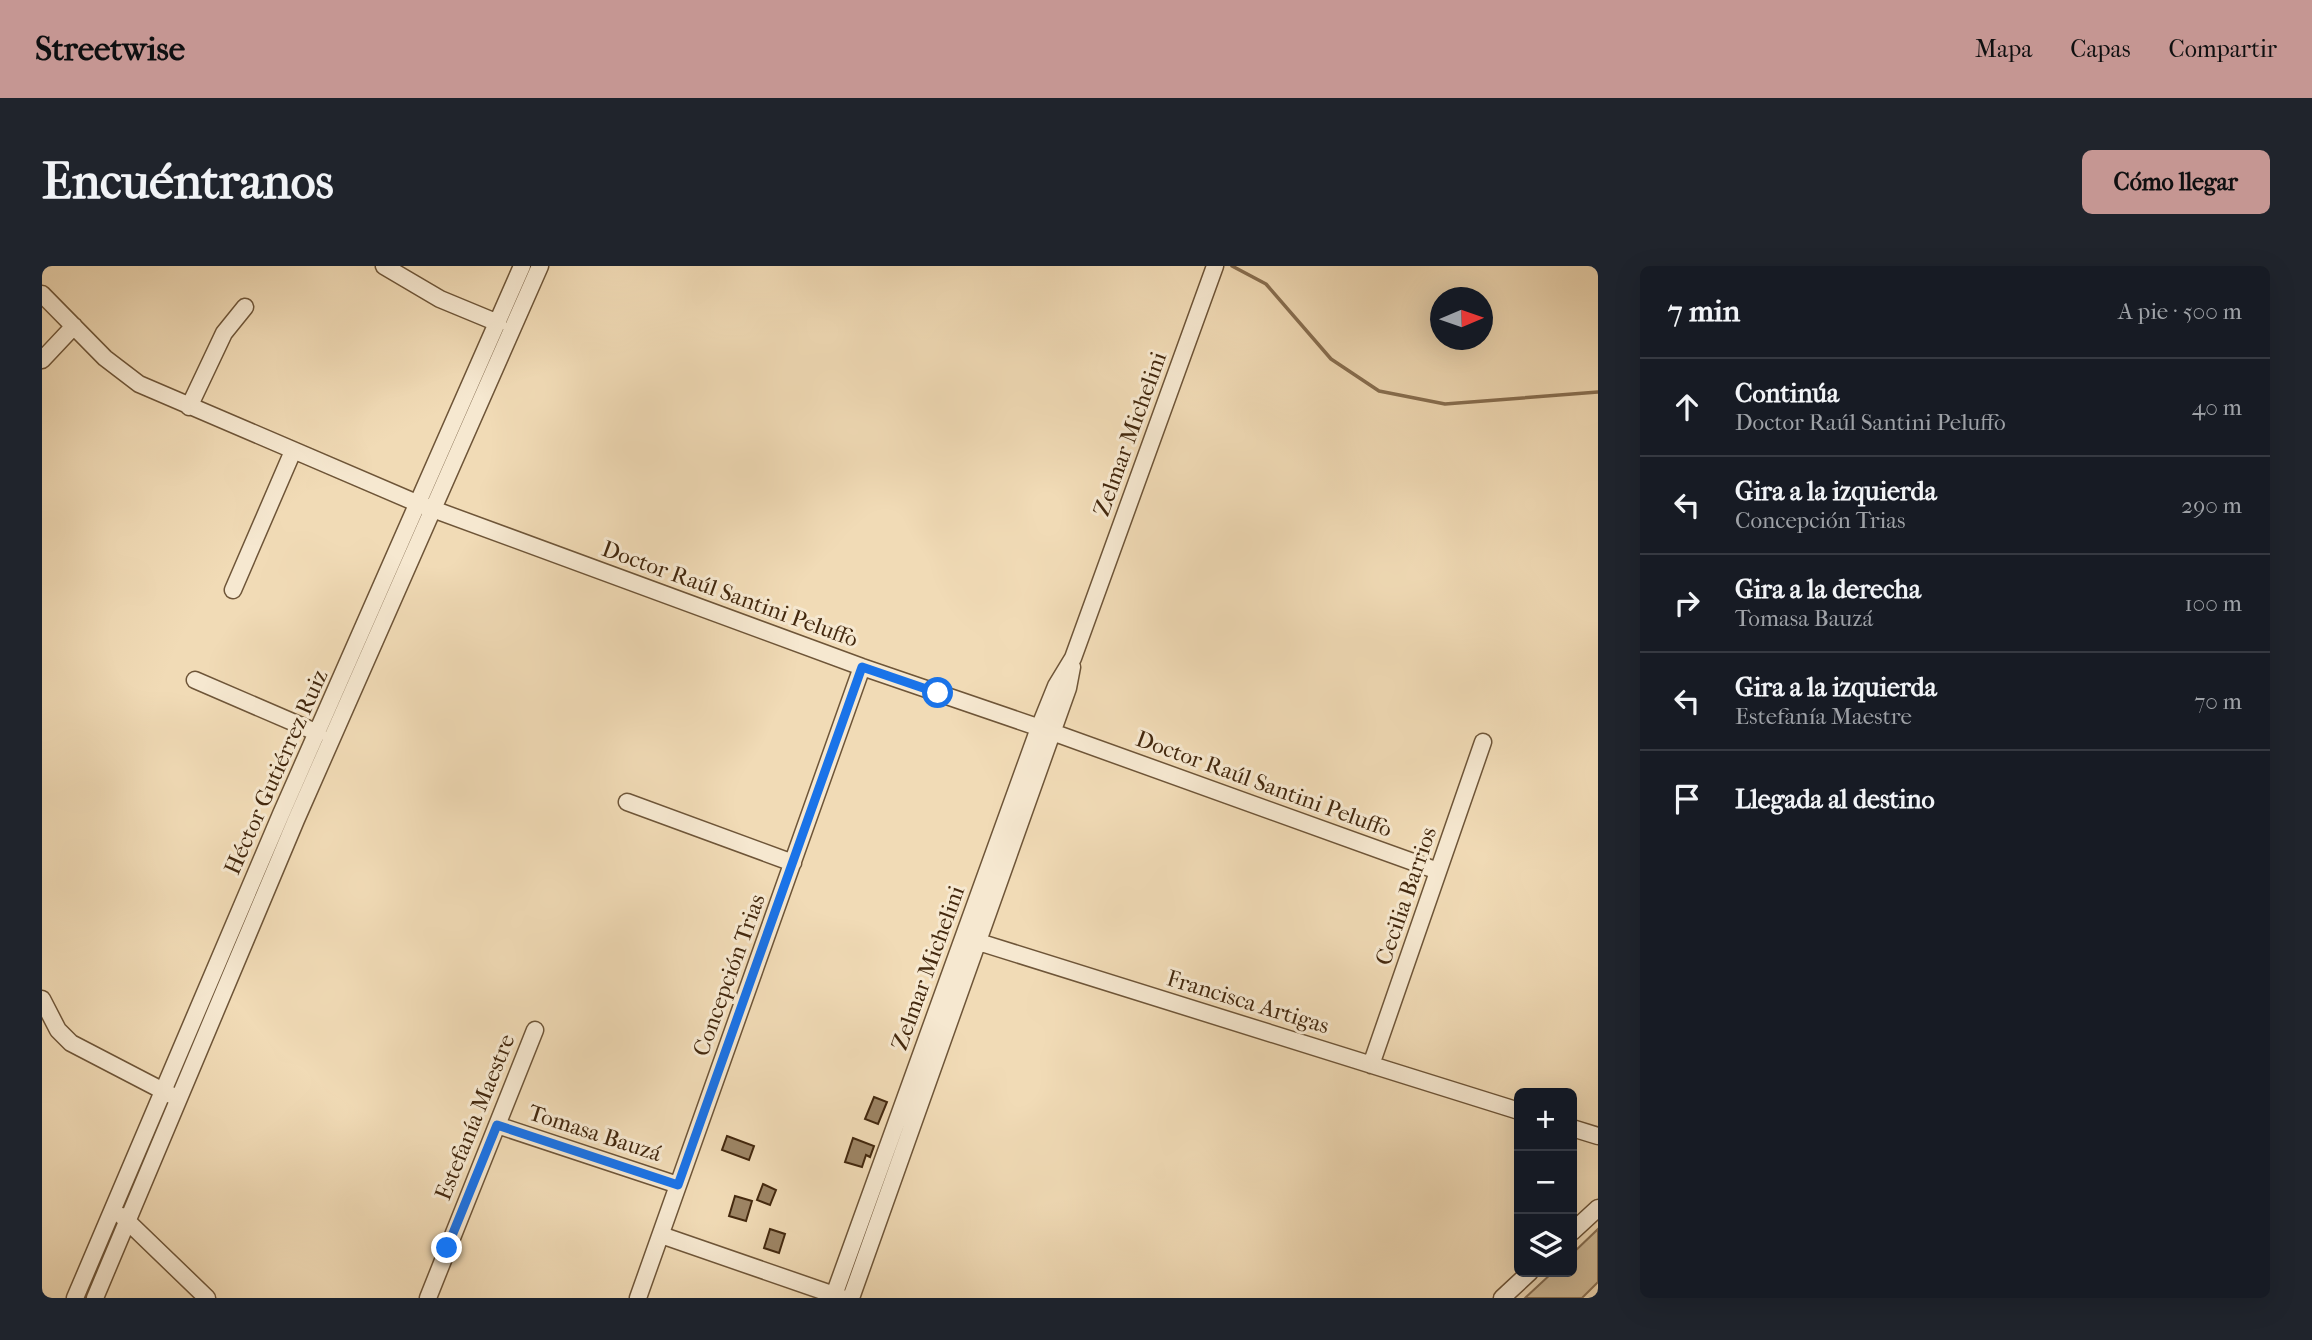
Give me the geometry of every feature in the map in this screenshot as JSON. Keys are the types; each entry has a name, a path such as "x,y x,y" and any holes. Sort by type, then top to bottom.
{"street":[{"path":"384,266 440,299 498,323"},
{"name":"Zelmar Michelini","path":"837,1297 1046,730 1068,688 1073,658 1214,266"},
{"name":"Héctor Gutiérrez Ruiz","path":"75,1298 318,733 498,323 524,270"},
{"name":"Héctor Gutiérrez Ruiz","path":"95,1298 180,1100 524,270"},
{"name":"Doctor Raúl Santini Peluffo","path":"42,294 105,358 128,377 152,391 419,504 862,667 1438,871"},
{"path":"190,407 224,333 244,307"},
{"path":"42,360 74,326"},
{"path":"233,590 293,451"},
{"name":"Concepción Trias","path":"638,1298 862,667"},
{"path":"195,680 318,733"},
{"name":"Cecilia Barrios","path":"1371,1065 1483,742"},
{"path":"627,802 793,863"},
{"name":"Zelmar Michelini","path":"851,1298 971,939"},
{"name":"Francisca Artigas","path":"971,939 1514,1109"},
{"path":"42,999 58,1030 71,1043 180,1100"},
{"name":"Estefanía Maestre","path":"428,1298 534,1030"},
{"name":"Tomasa Bauzá","path":"497,1125 678,1185"},
{"path":"1577,1130 1598,1136"},
{"path":"1577,1228 1598,1208"},
{"path":"114,1211 129,1221 207,1298"},
{"path":"661,1235 837,1297"},
{"path":"1502,1298 1525,1277"}],"shaded area":[{"path":"1598,1229 1598,1282 1582,1298 1525,1298 1548,1277 1577,1277 1577,1249"}],"building":[{"path":"874,1097 887,1102 878,1124 865,1119"},
{"path":"727,1136 754,1146 749,1160 722,1150"},
{"path":"853,1138 874,1146 870,1157 866,1155 862,1167 845,1162"},
{"path":"763,1184 776,1190 770,1205 757,1200"},
{"path":"735,1196 752,1201 746,1221 729,1216"},
{"path":"770,1229 785,1234 779,1253 764,1248"}],"waterway":[{"path":"1232,266 1266,284 1331,359 1379,391 1445,404 1598,392"}],"route":[{"path":"447,1248 497,1125 678,1185 862,667 938,693"}]}
